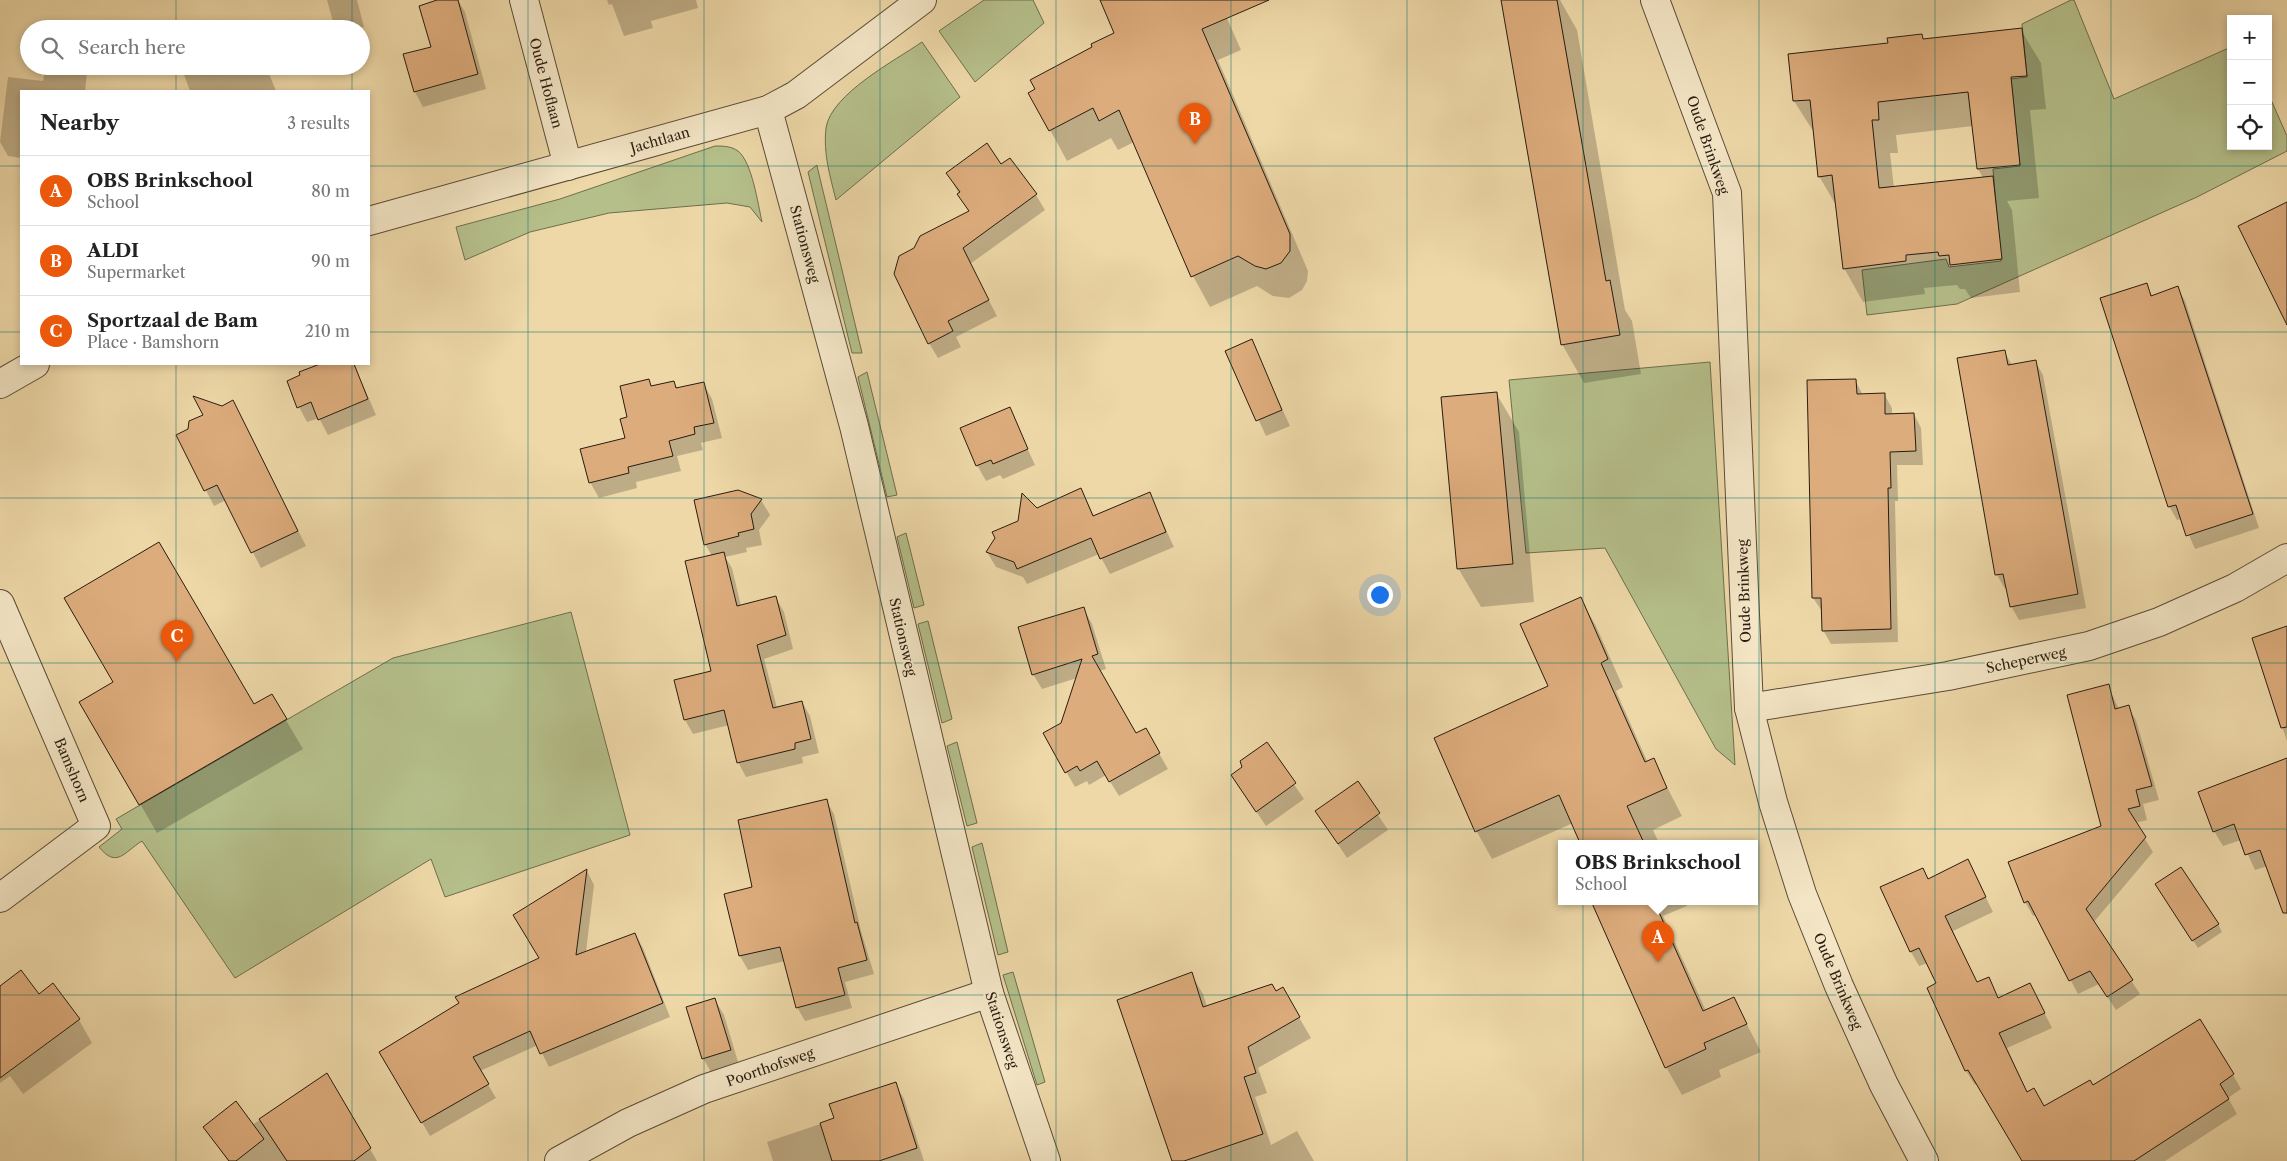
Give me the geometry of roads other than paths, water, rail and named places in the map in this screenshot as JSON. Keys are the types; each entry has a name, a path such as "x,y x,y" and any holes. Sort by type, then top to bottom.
{"street":[{"name":"Oude Hoflaan","path":"524,0 568,166"},
{"name":"Jachtlaan","path":"370,222 768,110 796,95 922,0"},
{"name":"Oude Brinkweg","path":"1655,0 1727,193 1749,708 1773,802 1802,894 1839,986 1884,1085 1924,1161"},
{"name":"Stationsweg","path":"768,110 854,426 989,993 1046,1161"},
{"path":"0,384 33,365"},
{"name":"Scheperweg","path":"1749,708 1948,676 2089,646 2159,622 2234,588 2287,558"},
{"name":"Bamshorn","path":"0,604 96,826 0,898"},
{"name":"Poorthofsweg","path":"559,1161 628,1123 704,1089 989,993"}],"place":[{"name":"ALDI","path":"1195,144"},
{"name":"Sportzaal de Bam","path":"177,661"},
{"name":"OBS Brinkschool","path":"1658,962"}]}
